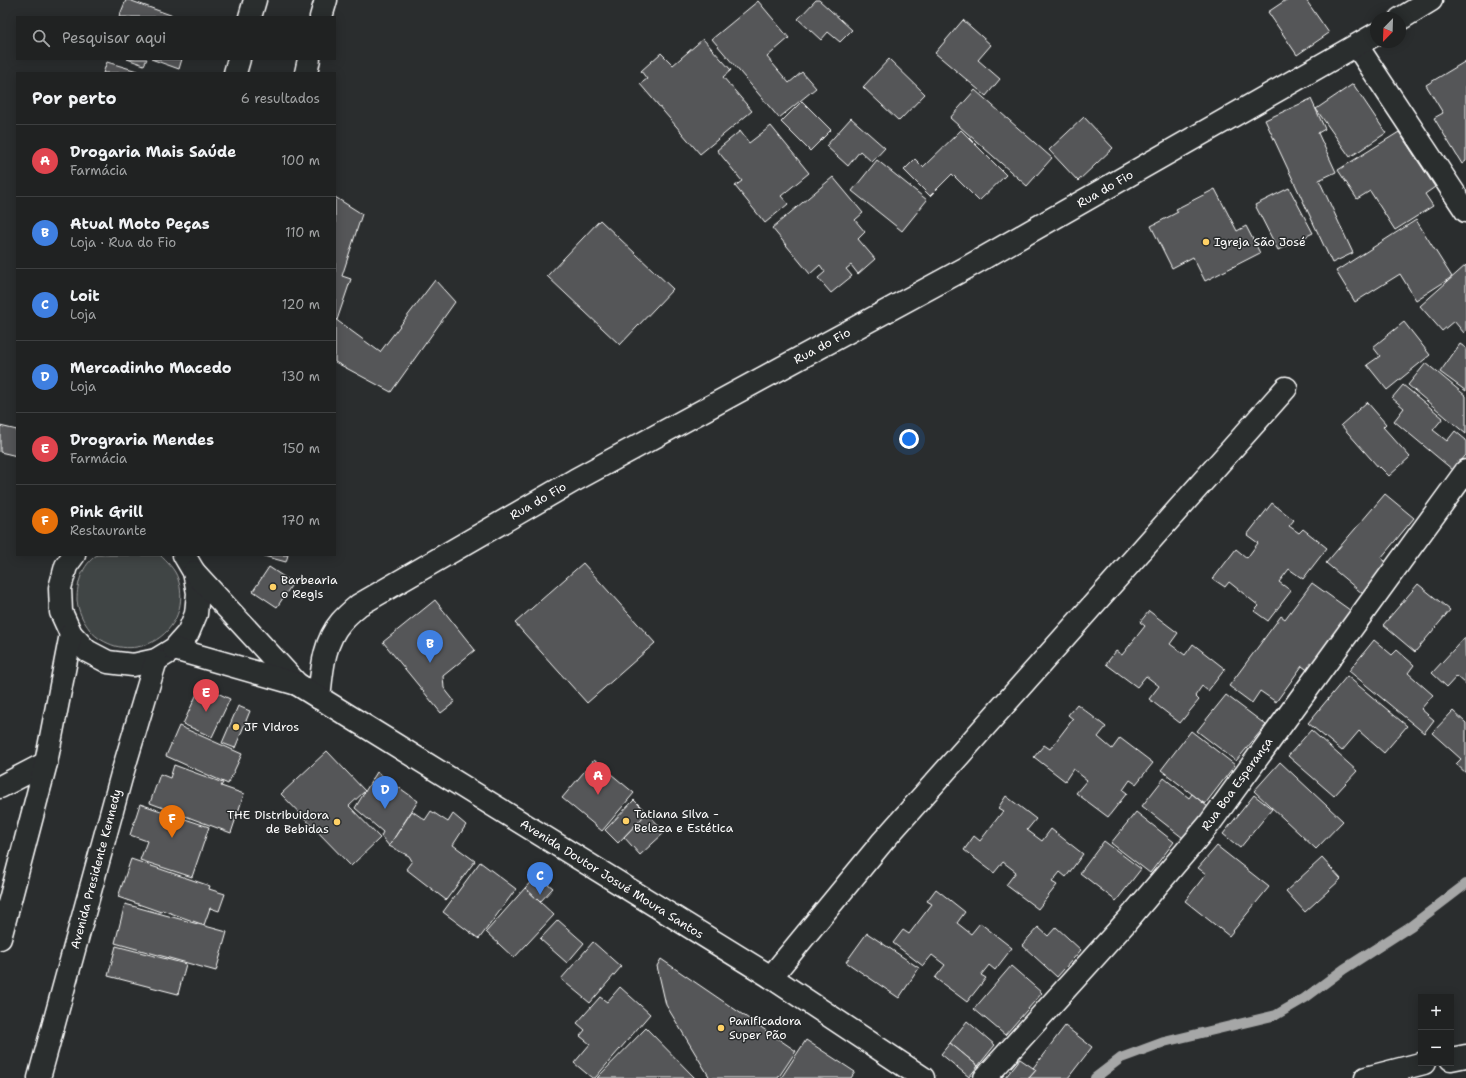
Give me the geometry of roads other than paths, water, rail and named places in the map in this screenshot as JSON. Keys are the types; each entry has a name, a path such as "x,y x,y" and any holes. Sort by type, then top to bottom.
{"street":[{"path":"250,16 255,0"},
{"path":"321,16 326,0"},
{"path":"1406,15 1431,0"},
{"name":"Rua do Fio","path":"319,698 323,664 328,642 341,622 359,605 575,480 966,268 1370,38"},
{"path":"1356,46 1466,211"},
{"path":"235,72 239,60"},
{"path":"306,72 310,60"},
{"path":"771,977 882,841 1286,388"},
{"name":"Rua Boa Esperança","path":"985,1078 1127,920 1210,823 1466,471"},
{"path":"73,556 66,566 60,588 61,612 71,634 88,651 108,662 133,665 156,660 174,649 188,633 196,614 198,593 189,564"},
{"path":"189,564 297,684"},
{"path":"0,938 46,763 71,634"},
{"path":"174,649 297,684"},
{"name":"Avenida Presidente Kennedy","path":"39,1078 122,774 156,660"},
{"name":"Avenida Doutor Josué Moura Santos","path":"297,684 771,977 923,1078"},
{"path":"0,787 46,763"},
{"path":"1454,1058 1466,1056"},
{"path":"1366,1078 1418,1065"}],"waterway":[{"path":"1095,1078 1121,1058 1164,1042 1276,1015 1305,998 1344,969 1411,926 1466,884"}],"place":[{"name":"Igreja São José","path":"1206,242"},
{"name":"Barbearia o Regis","path":"273,587"},
{"name":"Atual Moto Peças","path":"430,663"},
{"name":"Drograria Mendes","path":"206,712"},
{"name":"JF Vidros","path":"236,727"},
{"name":"Drogaria Mais Saúde","path":"598,795"},
{"name":"Mercadinho Macedo","path":"385,809"},
{"name":"Tatiana Silva - Beleza e Estética","path":"626,821"},
{"name":"THE Distribuidora de Bebidas","path":"337,822"},
{"name":"Pink Grill","path":"172,838"},
{"name":"Loit","path":"540,895"},
{"name":"Panificadora Super Pão","path":"721,1028"}]}
